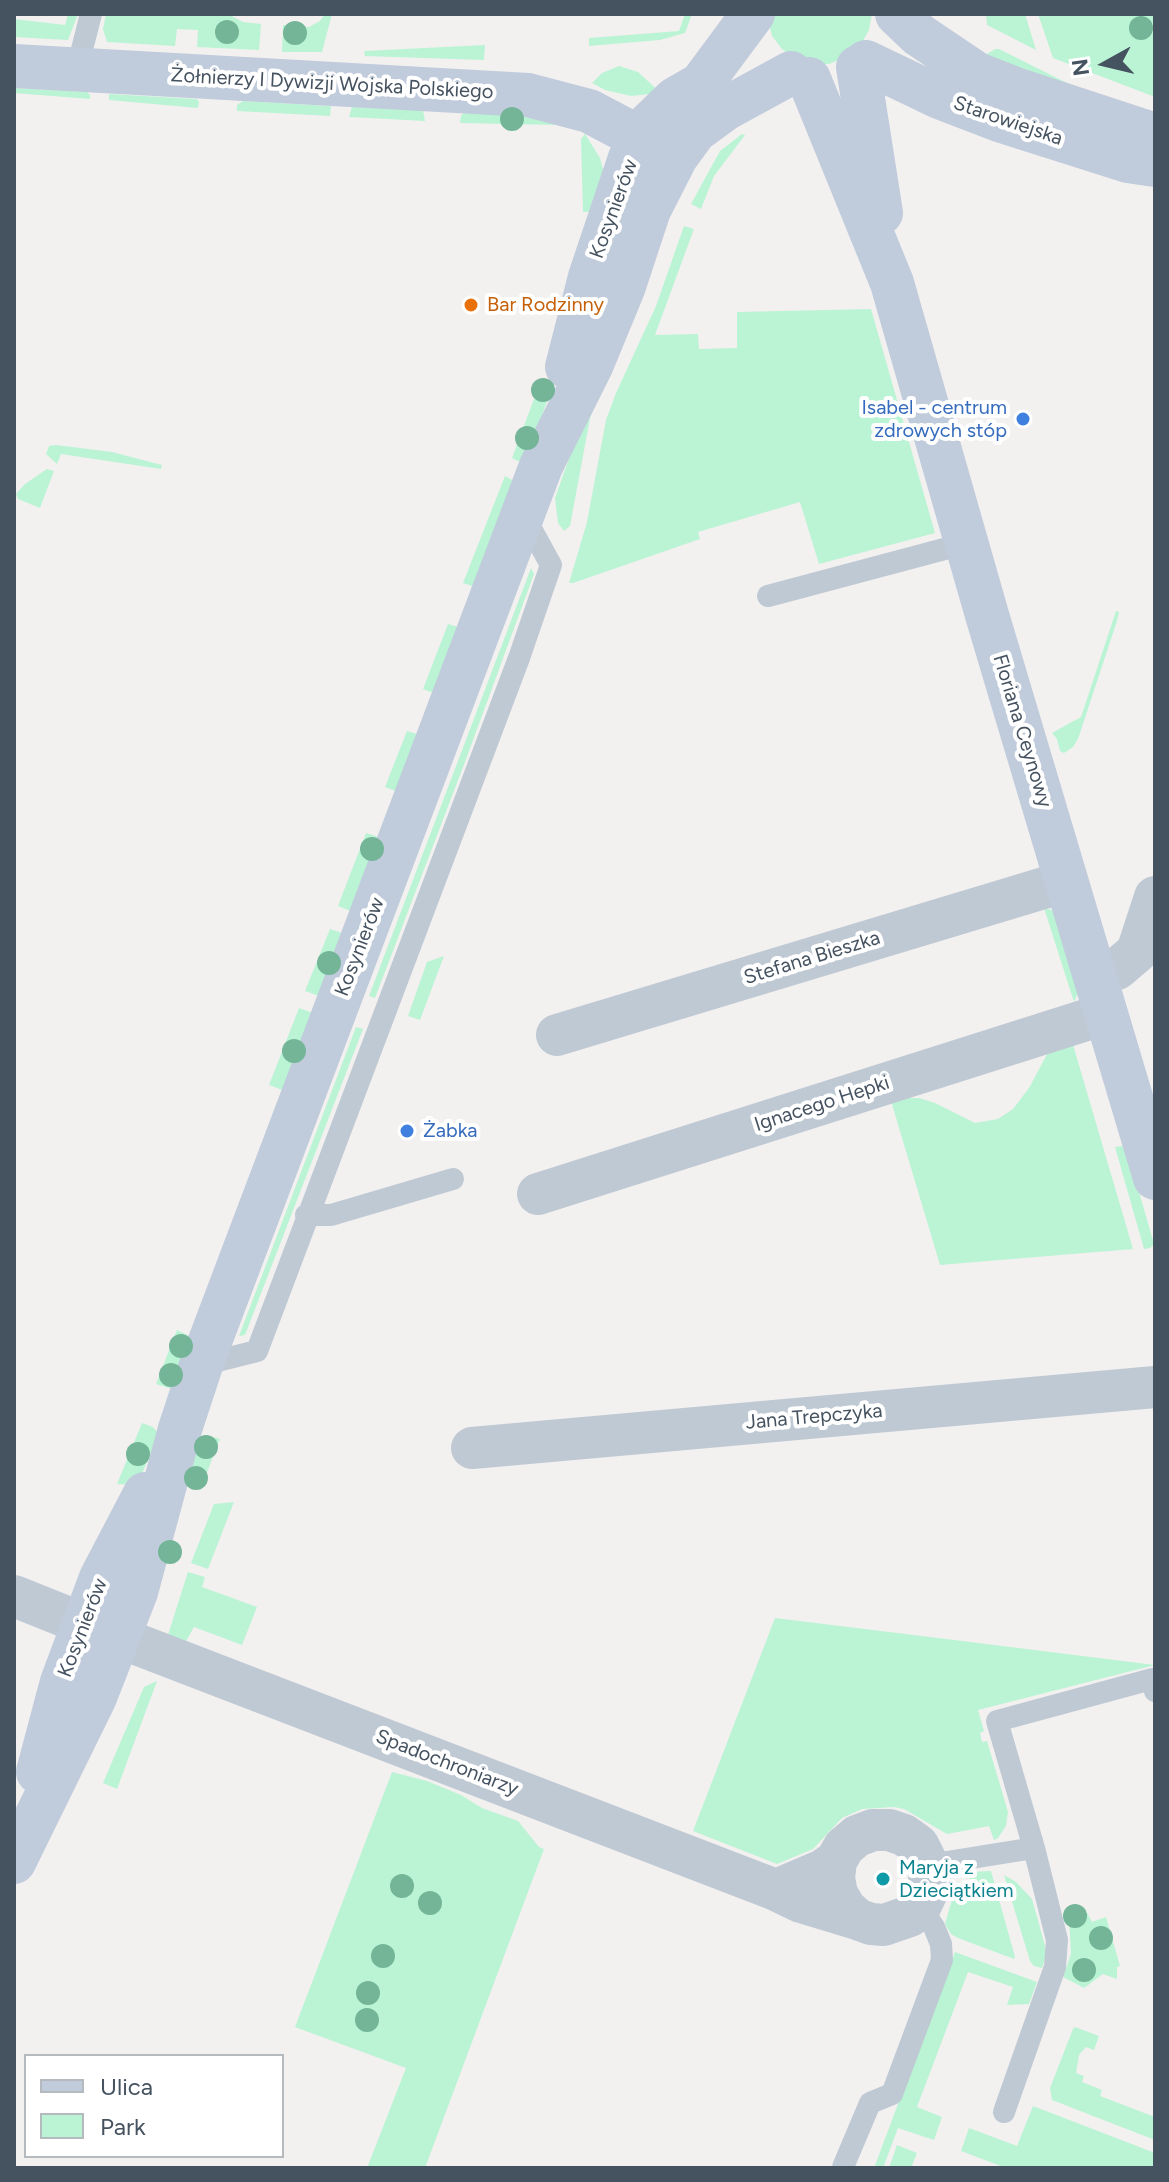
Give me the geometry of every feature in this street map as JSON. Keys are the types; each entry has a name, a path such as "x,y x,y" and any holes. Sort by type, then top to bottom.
{"main road":[{"path":"754,14 764,47 776,62 800,76 826,79 842,76 862,64 878,44 885,14"},
{"path":"754,14 701,84 675,99 647,126 658,148 695,131 725,109 800,76"},
{"name":"Starowiejska","path":"897,14 931,44 977,74 1033,96 1155,135"},
{"name":"Floriana Ceynowy","path":"862,64 892,283"},
{"name":"Starowiejska","path":"862,64 999,120 1128,161 1155,165"},
{"name":"Żołnierzy I Dywizji Wojska Polskiego","path":"14,66 528,95 589,111 658,148"},
{"name":"Floriana Ceynowy","path":"800,76 892,283 1155,1178"},
{"name":"Kosynierów","path":"18,1851 95,1697 101,1630 146,1559 180,1429 201,1365 541,466 591,366 624,286 649,210 658,148"}],"street":[{"name":"Stefana Bieszka","path":"557,1035 1067,881"},
{"name":"Ignacego Hepki","path":"538,1194 1100,995 1117,969 1137,952 1155,897"},
{"name":"Jana Trepczyka","path":"472,1448 1155,1387"},
{"name":"Spadochroniarzy","path":"14,1596 801,1902 884,1925 898,1922 920,1907"},
{"path":"857,1919 845,1908 837,1894 834,1878 836,1861 844,1847 857,1836 873,1830 889,1830 904,1835 918,1845 930,1875 920,1907"},
{"path":"776,1890 836,1861"}],"lane":[{"path":"77,69 91,14"},
{"path":"201,1365 257,1351 519,658 551,565 523,514"},
{"path":"768,596 967,543"},
{"path":"306,1215 331,1215 453,1179"},
{"path":"1004,2112 1055,1967 1057,1940 997,1721 1152,1679 1155,1691"},
{"path":"928,1865 1034,1848"},
{"path":"843,2167 870,2103 892,2094 942,1960 938,1936 920,1907"}],"green space":[{"path":"68,14 78,14 68,40 14,37 14,19 65,25"},
{"path":"106,14 228,14 243,22 261,24 259,50 197,47 198,30 177,29 175,46 107,42 103,29"},
{"path":"325,14 332,14 322,52 282,52 283,25 309,27"},
{"path":"685,14 692,14 685,33 660,40 589,46 589,38 679,31"},
{"path":"767,14 872,14 869,30 860,46 846,57 829,64 812,64 796,59 782,49 772,36"},
{"path":"986,14 1025,14 1036,50 987,25"},
{"path":"1038,14 1155,14 1155,97 1053,58"},
{"path":"485,45 484,60 365,56 364,51"},
{"path":"995,49 1069,84 984,63 987,54"},
{"path":"619,66 638,72 661,93 631,96 605,90 592,83 602,73"},
{"path":"14,88 87,92 90,99 14,93"},
{"path":"109,94 199,101 198,108 109,100"},
{"path":"243,101 331,106 330,116 237,111 237,105"},
{"path":"352,107 423,110 425,121 349,117"},
{"path":"467,109 557,116 557,125 460,123"},
{"path":"585,134 600,158 604,173 602,212 583,212 581,139"},
{"path":"742,134 745,135 714,176 701,209 691,204 720,151"},
{"path":"684,226 694,229 655,335 698,334 699,349 737,348 737,312 871,309 935,533 819,564 800,502 698,532 700,539 569,583 587,522 606,420 656,306"},
{"path":"541,380 552,386 527,460 518,461 512,458"},
{"path":"588,405 591,413 570,526 564,531 558,523 555,498"},
{"path":"49,446 112,452 162,465 161,469 61,454 57,464 46,454"},
{"path":"47,469 54,471 40,508 18,499 16,494 25,484"},
{"path":"505,476 519,484 475,587 463,583"},
{"path":"531,568 534,574 465,762 375,998 369,996"},
{"path":"1116,611 1119,612 1117,621 1078,739 1064,753 1060,751 1052,733 1081,717"},
{"path":"448,624 458,627 436,694 423,689"},
{"path":"407,731 420,735 398,792 385,787"},
{"path":"366,833 382,838 353,912 338,906"},
{"path":"1044,908 1052,910 1057,916 1078,993 1074,1002"},
{"path":"330,929 345,934 319,996 305,991"},
{"path":"444,956 420,1020 408,1016 427,962"},
{"path":"299,1008 313,1013 285,1091 269,1085"},
{"path":"356,1027 363,1029 245,1335 239,1336"},
{"path":"1071,1038 1133,1249 940,1265 891,1101 894,1098 919,1098 975,1123 998,1119 1013,1109 1029,1088 1053,1043"},
{"path":"1122,1146 1127,1150 1154,1244 1150,1248 1144,1249 1115,1147"},
{"path":"177,1330 189,1336 176,1388 169,1388 156,1384"},
{"path":"142,1423 153,1427 159,1434 140,1478 133,1485 117,1484"},
{"path":"209,1436 220,1439 200,1490 188,1485 185,1479 197,1440"},
{"path":"234,1502 208,1569 191,1563 214,1504"},
{"path":"188,1572 205,1577 202,1587 257,1607 242,1645 194,1627 186,1641 167,1638"},
{"path":"775,1618 1155,1665 978,1710 984,1731 980,1733 982,1742 987,1741 1008,1812 1006,1826 998,1838 994,1840 989,1826 947,1834 904,1809 862,1809 842,1818 813,1849 777,1864 693,1831"},
{"path":"157,1681 117,1789 103,1783 144,1687"},
{"path":"392,1772 427,1781 461,1795 482,1808 518,1821 544,1849 425,2168 367,2168 406,2068 295,2027"},
{"path":"991,1871 1014,1959 958,1938 951,1934 945,1924 953,1896 971,1883 969,1872"},
{"path":"1004,1875 1016,1882 1032,1899 1047,1953 1042,1968 1030,1961"},
{"path":"1084,1907 1092,1922 1106,1917 1120,1966 1117,1967 1117,1979 1103,1974 1084,1988 1063,1977 1071,1954 1069,1917 1072,1912"},
{"path":"955,1952 1037,1982 1029,2004 1007,2005 1013,1987 968,1972 917,2107 942,2117 934,2140 898,2128 883,2168 874,2168"},
{"path":"1075,2027 1099,2036 1094,2050 1086,2047 1079,2055 1076,2073 1084,2076 1082,2082 1102,2090 1100,2096 1155,2117 1155,2140 1052,2100 1050,2088"},
{"path":"1033,2106 1155,2153 1155,2168 1006,2168 961,2151 969,2128 1017,2146"},
{"path":"897,2145 917,2153 911,2168 889,2168"}],"place":[{"name":"Bar Rodzinny","path":"471,305"},
{"name":"Isabel - centrum zdrowych stóp","path":"1023,419"},
{"name":"Żabka","path":"407,1131"},
{"name":"Maryja z Dzieciątkiem","path":"883,1879"}]}
